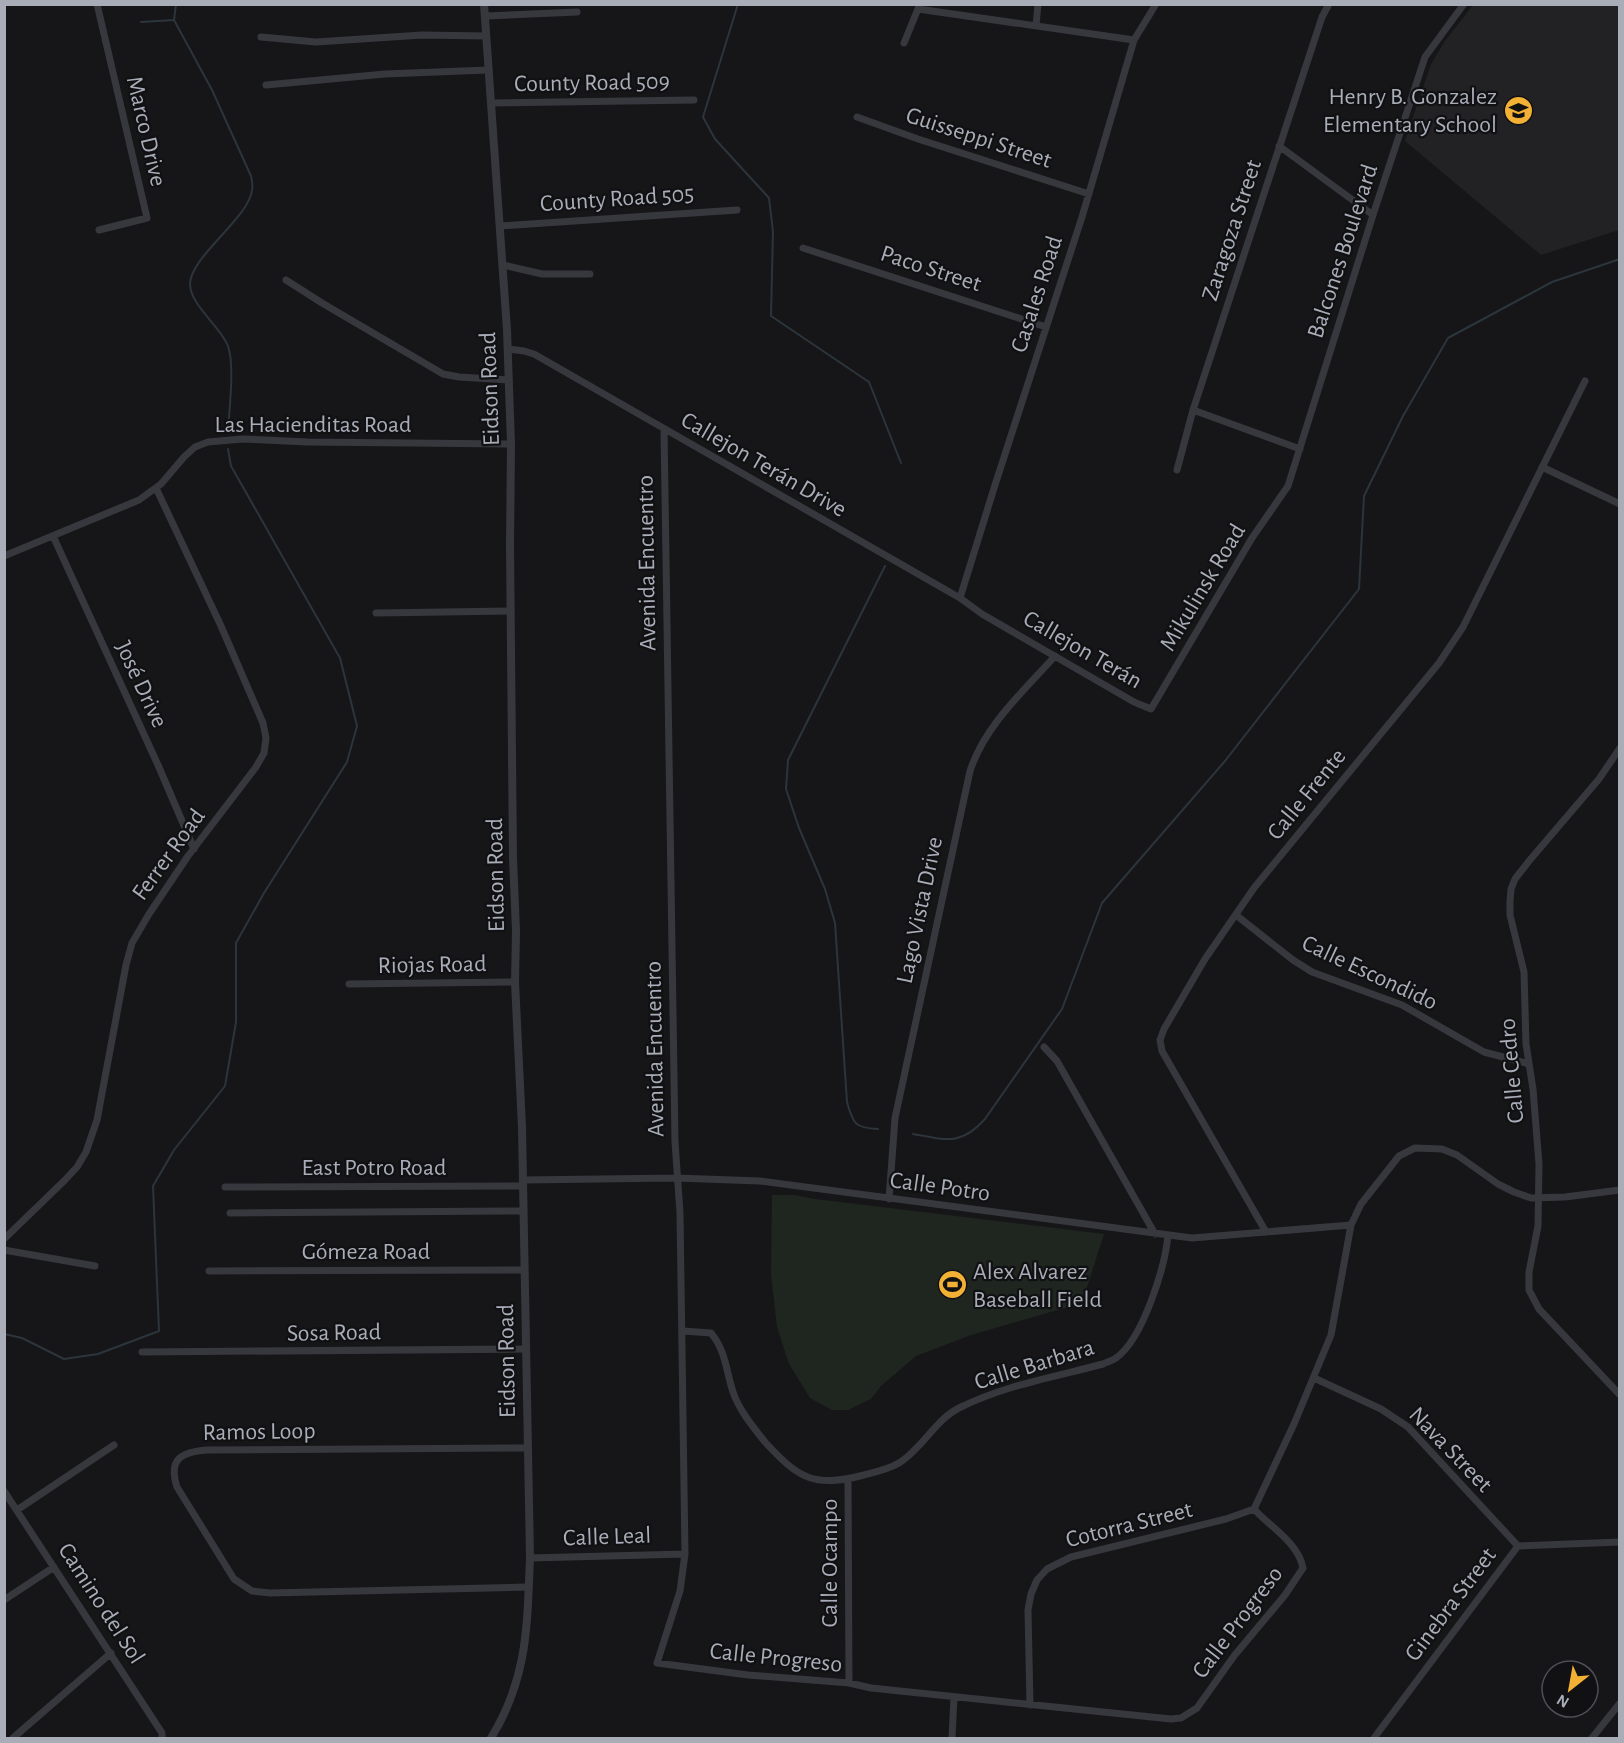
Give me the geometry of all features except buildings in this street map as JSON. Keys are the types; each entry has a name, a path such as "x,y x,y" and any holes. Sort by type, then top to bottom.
{"street":[{"name":"Marco Drive","path":"97,4 147,218 99,230"},
{"name":"Eidson Road","path":"484,4 503,265 511,444 510,611 515,982 523,1183 530,1558 528,1629 522,1664 508,1707 491,1738"},
{"path":"1036,26 1038,4"},
{"name":"Casales Road","path":"960,598 1089,194 1134,40 1156,4"},
{"name":"Zaragoza Street","path":"1177,470 1192,410 1322,17 1329,4"},
{"name":"Balcones Boulevard","path":"1288,486 1425,57 1464,4"},
{"path":"904,43 919,7 1134,40"},
{"path":"485,16 577,12"},
{"path":"261,38 316,42 422,35 486,36"},
{"path":"266,85 385,74 488,70"},
{"name":"County Road 509","path":"491,103 694,100"},
{"name":"Guisseppi Street","path":"857,117 1089,194"},
{"path":"1279,146 1373,215"},
{"name":"County Road 505","path":"500,226 737,210"},
{"name":"Paco Street","path":"803,249 1046,327"},
{"path":"503,265 542,274 590,274"},
{"path":"286,280 443,374 509,380"},
{"name":"Callejon Terán Drive","path":"508,349 534,354 960,598 996,622"},
{"name":"Calle Frente","path":"1266,1232 1162,1051 1160,1040 1169,1019 1199,969 1254,888 1448,650 1472,612 1585,381"},
{"path":"1192,410 1300,449"},
{"name":"Avenida Encuentro","path":"657,1664 680,1591 685,1554 683,1331 680,1213 676,1178 664,429"},
{"name":"Las Hacienditas Road","path":"4,556 139,500 156,488 195,447 218,440 243,438 314,442 511,444"},
{"path":"1542,467 1620,504"},
{"name":"Mikulinsk Road","path":"1151,709 1252,538 1288,486"},
{"name":"Ferrer Road","path":"4,1239 65,1180 77,1167 86,1152 97,1120 132,943 194,849 264,753 266,738 263,723 156,488"},
{"name":"José Drive","path":"53,536 194,849"},
{"path":"376,613 510,611"},
{"name":"Callejon Terán","path":"996,622 1134,702 1151,709"},
{"name":"Lago Vista Drive","path":"889,1199 895,1118 970,771 988,733 1055,656"},
{"name":"Calle Cedro","path":"1620,748 1599,779 1515,879 1511,889 1510,915 1524,972 1524,1024 1536,1120 1538,1226 1529,1272 1529,1290 1539,1309 1620,1395"},
{"name":"Calle Escondido","path":"1236,915 1293,960 1312,972 1402,1005 1484,1052 1529,1064"},
{"name":"Riojas Road","path":"349,984 515,982"},
{"path":"1044,1047 1057,1061 1155,1234"},
{"path":"1254,1509 1314,1378 1331,1335 1351,1225 1361,1204 1399,1156 1415,1148 1434,1148 1449,1152 1514,1192 1531,1198 1620,1190"},
{"name":"Calle Potro","path":"523,1183 676,1178 760,1182 1192,1238 1351,1225"},
{"name":"East Potro Road","path":"225,1187 523,1183"},
{"path":"230,1213 522,1211"},
{"name":"Calle Barbara","path":"683,1331 711,1333 725,1356 733,1394 745,1417 794,1471 809,1479 848,1479 899,1463 944,1419 969,1403 1019,1384 1103,1364 1116,1358 1130,1342 1156,1290 1165,1261 1168,1236"},
{"path":"4,1250 95,1266"},
{"name":"Gómeza Road","path":"208,1271 523,1270"},
{"name":"Sosa Road","path":"142,1352 526,1349"},
{"name":"Nava Street","path":"1314,1378 1381,1409 1408,1427 1518,1546"},
{"path":"17,1510 114,1445"},
{"name":"Ramos Loop","path":"527,1448 191,1451 180,1457 173,1471 177,1487 234,1579 252,1592 528,1587"},
{"name":"Calle Ocampo","path":"848,1479 849,1683"},
{"name":"Camino del Sol","path":"4,1491 111,1653 162,1733 162,1738"},
{"name":"Calle Progreso","path":"657,1664 758,1676 849,1683 1030,1706 1181,1718 1197,1708 1234,1656 1285,1595 1303,1568 1301,1560 1290,1545 1254,1509"},
{"name":"Cotorra Street","path":"1030,1706 1028,1610 1030,1594 1037,1580 1047,1569 1071,1557 1226,1519 1254,1509"},
{"name":"Ginebra Street","path":"1374,1738 1518,1546 1620,1542"},
{"name":"Calle Leal","path":"530,1558 685,1554"},
{"path":"4,1600 54,1567"},
{"path":"13,1738 111,1653"},
{"path":"952,1738 954,1697"},
{"path":"1592,1738 1620,1703"}],"shaded area":[{"name":"Henry B. Gonzalez Elementary School","path":"1473,5 1619,5 1619,230 1541,255 1405,141 1431,64 1445,41"},
{"path":"772,1195 794,1195 1104,1234 1082,1303 971,1335 916,1356 881,1386 871,1399 848,1410 832,1410 810,1398 789,1364 777,1327 771,1275"}],"waterway":[{"path":"176,4 174,20 212,90 251,176 252,183 248,201 241,213 199,262 190,284 195,300 228,346 231,376 228,433"},
{"path":"738,4 703,117 715,139 769,198 773,232 771,316 869,382 901,463"},
{"path":"141,22 174,20"},
{"path":"913,1134 952,1139 968,1134 985,1119 1062,1009 1102,903 1225,761 1359,589 1364,496 1403,416 1448,338 1552,282 1620,259"},
{"path":"4,1334 22,1338 64,1359 98,1354 159,1331 153,1186 174,1150 225,1086 236,1022 236,943 264,893 347,762 357,726 340,658 231,466 228,449"},
{"path":"878,1129 860,1126 856,1123 847,1102 835,923 825,889 799,828 786,789 788,760 885,566"}],"place":[{"name":"Henry B. Gonzalez Elementary School","path":"1518,110"},
{"name":"Alex Alvarez Baseball Field","path":"952,1285"}]}
